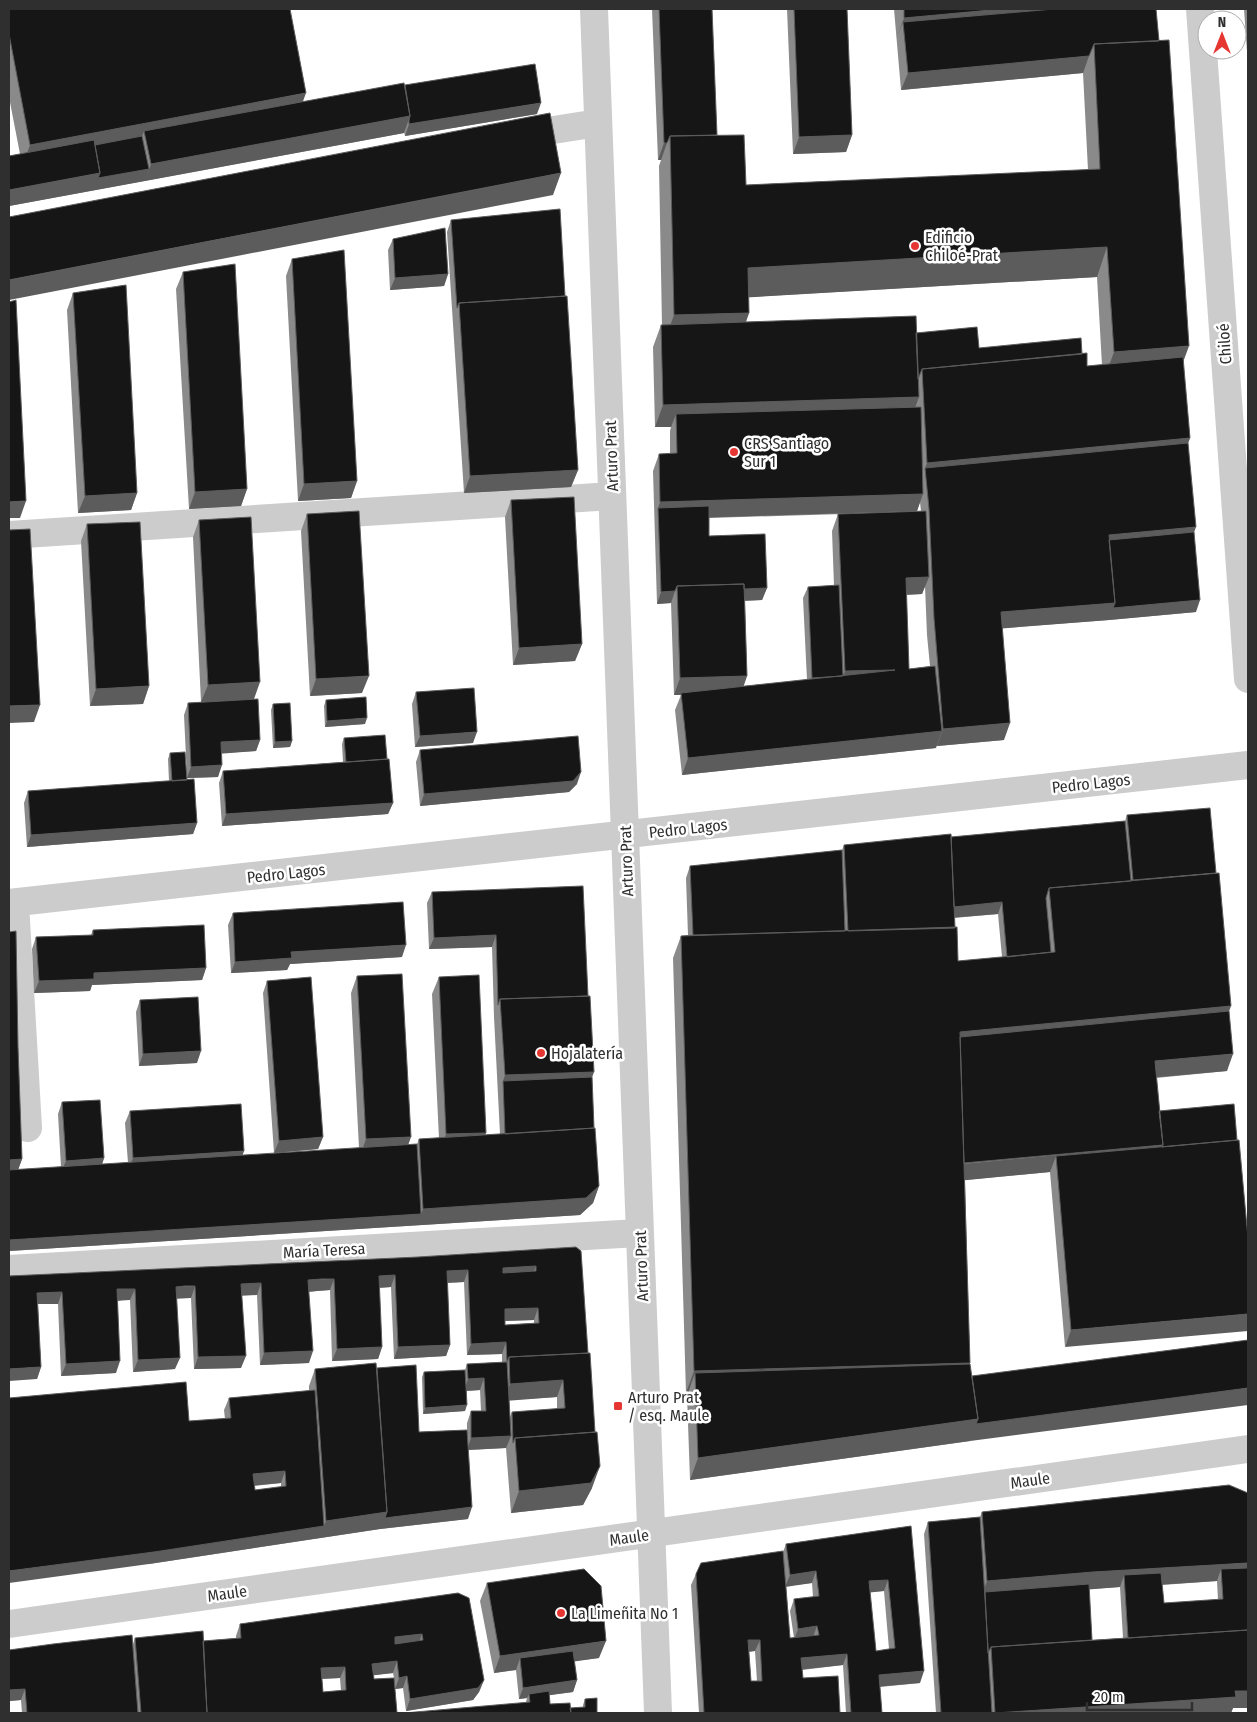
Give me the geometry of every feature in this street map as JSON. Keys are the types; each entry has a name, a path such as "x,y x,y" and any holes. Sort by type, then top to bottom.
{"street":[{"name":"Arturo Prat","path":"594,9 658,1713"},
{"name":"Chiloé","path":"1200,9 1248,678"},
{"path":"491,140 598,123"},
{"path":"9,535 612,496"},
{"name":"Pedro Lagos","path":"12,903 1248,765"},
{"path":"12,903 28,1128"},
{"name":"María Teresa","path":"9,1269 639,1233"},
{"name":"Maule","path":"9,1624 1248,1449"}],"building":[{"path":"9,9 290,9 306,93 30,145 9,34"},
{"path":"659,9 712,9 717,135 670,136 667,143 664,143"},
{"path":"794,9 847,9 852,135 799,137"},
{"path":"904,9 1002,9 904,18"},
{"path":"1054,9 1156,9 1159,41 1094,44 1089,56 908,73 903,22"},
{"name":"Edificio Chiloé-Prat","path":"1169,40 1189,346 1114,352 1107,247 748,268 749,313 674,315 670,136 744,135 746,185 1100,169 1094,44"},
{"path":"535,64 541,103 409,124 410,116 405,85"},
{"path":"404,83 410,116 151,164 144,131"},
{"path":"550,113 561,173 9,280 9,217"},
{"path":"142,136 149,169 98,178 100,173 95,145"},
{"path":"94,140 100,173 9,190 9,156"},
{"path":"560,209 565,296 459,303 457,308 451,220"},
{"path":"445,228 448,274 395,278 393,239"},
{"path":"344,250 357,481 304,484 292,259"},
{"path":"235,264 247,489 195,492 183,272"},
{"path":"126,285 137,493 85,496 73,293"},
{"path":"567,296 578,470 470,476 459,303"},
{"path":"16,300 26,501 9,502 9,302"},
{"path":"916,316 919,397 663,405 661,325"},
{"path":"977,327 979,348 1081,338 1082,354 922,369 918,379 916,333"},
{"path":"1087,353 1087,366 1183,357 1190,438 927,463 922,369"},
{"path":"921,407 923,494 660,502 659,454 677,453 676,414"},
{"path":"1188,443 1196,527 1109,535 1115,603 1001,612 1010,723 943,729 925,468"},
{"path":"574,497 582,644 519,648 511,500"},
{"path":"709,506 709,536 765,534 767,588 744,589 744,584 677,586 675,591 661,592 658,508"},
{"path":"359,511 369,676 316,679 307,514"},
{"path":"926,511 929,577 906,578 909,669 935,666 942,731 688,758 681,693 895,670 845,671 838,514"},
{"path":"251,517 260,682 208,685 199,520"},
{"path":"140,522 149,686 96,689 87,524"},
{"path":"30,529 40,705 9,706 9,530"},
{"path":"1194,532 1200,600 1113,608 1115,603 1109,540"},
{"path":"744,584 747,676 680,678 677,586"},
{"path":"839,585 843,676 812,678 808,587"},
{"path":"474,688 477,732 420,736 416,692"},
{"path":"366,697 367,718 327,721 326,700"},
{"path":"258,699 260,740 221,742 222,765 191,767 188,703"},
{"path":"290,703 292,741 275,742 273,704"},
{"path":"385,735 387,759 346,762 344,738"},
{"path":"578,736 581,772 573,781 424,794 420,750"},
{"path":"185,752 187,780 172,781 170,753"},
{"path":"389,759 393,803 226,814 223,771"},
{"path":"194,779 197,823 31,835 28,791"},
{"path":"1210,808 1216,873 1133,880 1127,815"},
{"path":"1125,821 1131,881 1049,888 1046,898 1051,952 1007,957 1002,902 954,907 951,837"},
{"path":"951,834 955,928 848,931 844,845"},
{"path":"842,850 845,931 693,935 690,866"},
{"path":"1219,873 1231,1006 960,1032 970,1363 694,1371 681,936 957,927 958,961 1055,952 1049,888"},
{"path":"583,886 588,996 500,999 498,1005 496,935 434,938 432,892"},
{"path":"403,902 406,945 291,952 292,958 235,962 233,913"},
{"path":"204,925 206,968 94,973 94,979 39,981 36,937 93,935 93,930"},
{"path":"16,931 22,1159 9,1160 9,932"},
{"path":"402,974 411,1137 366,1139 357,976"},
{"path":"479,975 486,1133 446,1134 439,977"},
{"path":"311,977 323,1137 279,1141 267,981"},
{"name":"Hojalatería","path":"590,996 594,1072 505,1075 500,999"},
{"path":"198,997 201,1051 143,1054 140,1000"},
{"path":"1229,1011 1233,1054 1155,1061 1163,1145 964,1163 960,1037"},
{"path":"592,1077 594,1128 505,1134 503,1081"},
{"path":"100,1100 104,1158 66,1161 62,1102"},
{"path":"241,1104 244,1151 133,1158 130,1111"},
{"path":"1234,1104 1237,1140 1162,1147 1159,1111"},
{"path":"595,1128 599,1186 586,1198 423,1209 419,1139"},
{"path":"1239,1140 1248,1238 1248,1314 1071,1330 1056,1156"},
{"path":"417,1144 421,1214 9,1240 9,1170"},
{"path":"576,1247 581,1251 588,1353 509,1357 507,1362 506,1342 471,1344 468,1270 447,1271 450,1345 398,1347 395,1275 379,1276 382,1347 337,1349 334,1279 322,1279 308,1280 313,1351 264,1353 261,1283 241,1284 246,1356 198,1357 195,1286 185,1286 176,1287 180,1358 138,1360 135,1289 117,1289 120,1361 66,1364 62,1292 37,1293 41,1367 9,1369 9,1276 418,1257","holes":["536,1266 536,1271 503,1273 503,1268","538,1308 539,1323 505,1325 505,1309"]},
{"path":"1248,1340 1248,1388 976,1424 978,1419 972,1376"},
{"path":"590,1353 595,1432 515,1438 513,1443 512,1412 565,1408 563,1380 510,1384 509,1357"},
{"path":"507,1362 511,1436 471,1438 471,1411 486,1411 484,1378 468,1379 467,1364"},
{"path":"376,1363 387,1512 326,1521 315,1369"},
{"path":"970,1364 978,1419 698,1458 695,1373"},
{"path":"416,1365 419,1432 467,1430 472,1507 385,1518 387,1512 377,1368"},
{"path":"465,1370 467,1405 425,1408 424,1372"},
{"path":"186,1382 189,1421 231,1418 229,1398 315,1390 324,1526 154,1552 9,1571 9,1398","holes":["285,1471 286,1486 255,1490 253,1474"]},
{"path":"597,1432 600,1466 591,1483 519,1491 515,1438"},
{"path":"1229,1485 1248,1493 1248,1563 1093,1572 987,1581 982,1512"},
{"path":"980,1517 992,1713 941,1713 928,1522"},
{"path":"911,1526 924,1671 879,1675 882,1713 851,1713 847,1654 801,1658 803,1678 838,1676 840,1713 704,1713 696,1574 701,1563 783,1551 790,1638 819,1635 817,1626 798,1629 794,1599 819,1596 816,1571 790,1575 786,1544","holes":["888,1580 895,1648 876,1651 869,1581","748,1640 760,1640 762,1681 751,1681"]},
{"path":"1248,1568 1248,1630 1128,1638 1124,1575 1161,1573 1164,1603 1223,1599 1221,1569"},
{"path":"584,1569 601,1586 606,1641 500,1656 487,1583"},
{"path":"1089,1584 1092,1640 991,1647 988,1653 985,1592"},
{"path":"458,1593 469,1598 484,1680 478,1688 410,1699 407,1676 399,1678 397,1661 372,1664 374,1679 394,1678 397,1713 207,1713 203,1641 241,1638 240,1624","holes":["422,1634 423,1640 395,1644 395,1637","345,1667 346,1690 323,1692 321,1668"]},
{"path":"1248,1630 1248,1691 1235,1691 1236,1697 995,1713 991,1647"},
{"path":"203,1631 207,1713 141,1713 135,1638"},
{"path":"132,1635 138,1713 27,1713 25,1689 9,1690 9,1650"},
{"path":"573,1651 577,1680 523,1688 520,1658"},
{"path":"549,1691 550,1704 570,1703 571,1713 404,1713 530,1702 529,1694"},
{"path":"597,1698 597,1713 571,1713 570,1708 585,1707 585,1699"}],"place":[{"name":"Edificio Chiloé-Prat","path":"915,246"},
{"name":"CRS Santiago Sur 1","path":"734,452"},
{"name":"Hojalatería","path":"541,1053"},
{"name":"Arturo Prat / esq. Maule","path":"618,1406"},
{"name":"La Limeñita No 1","path":"561,1613"}]}
